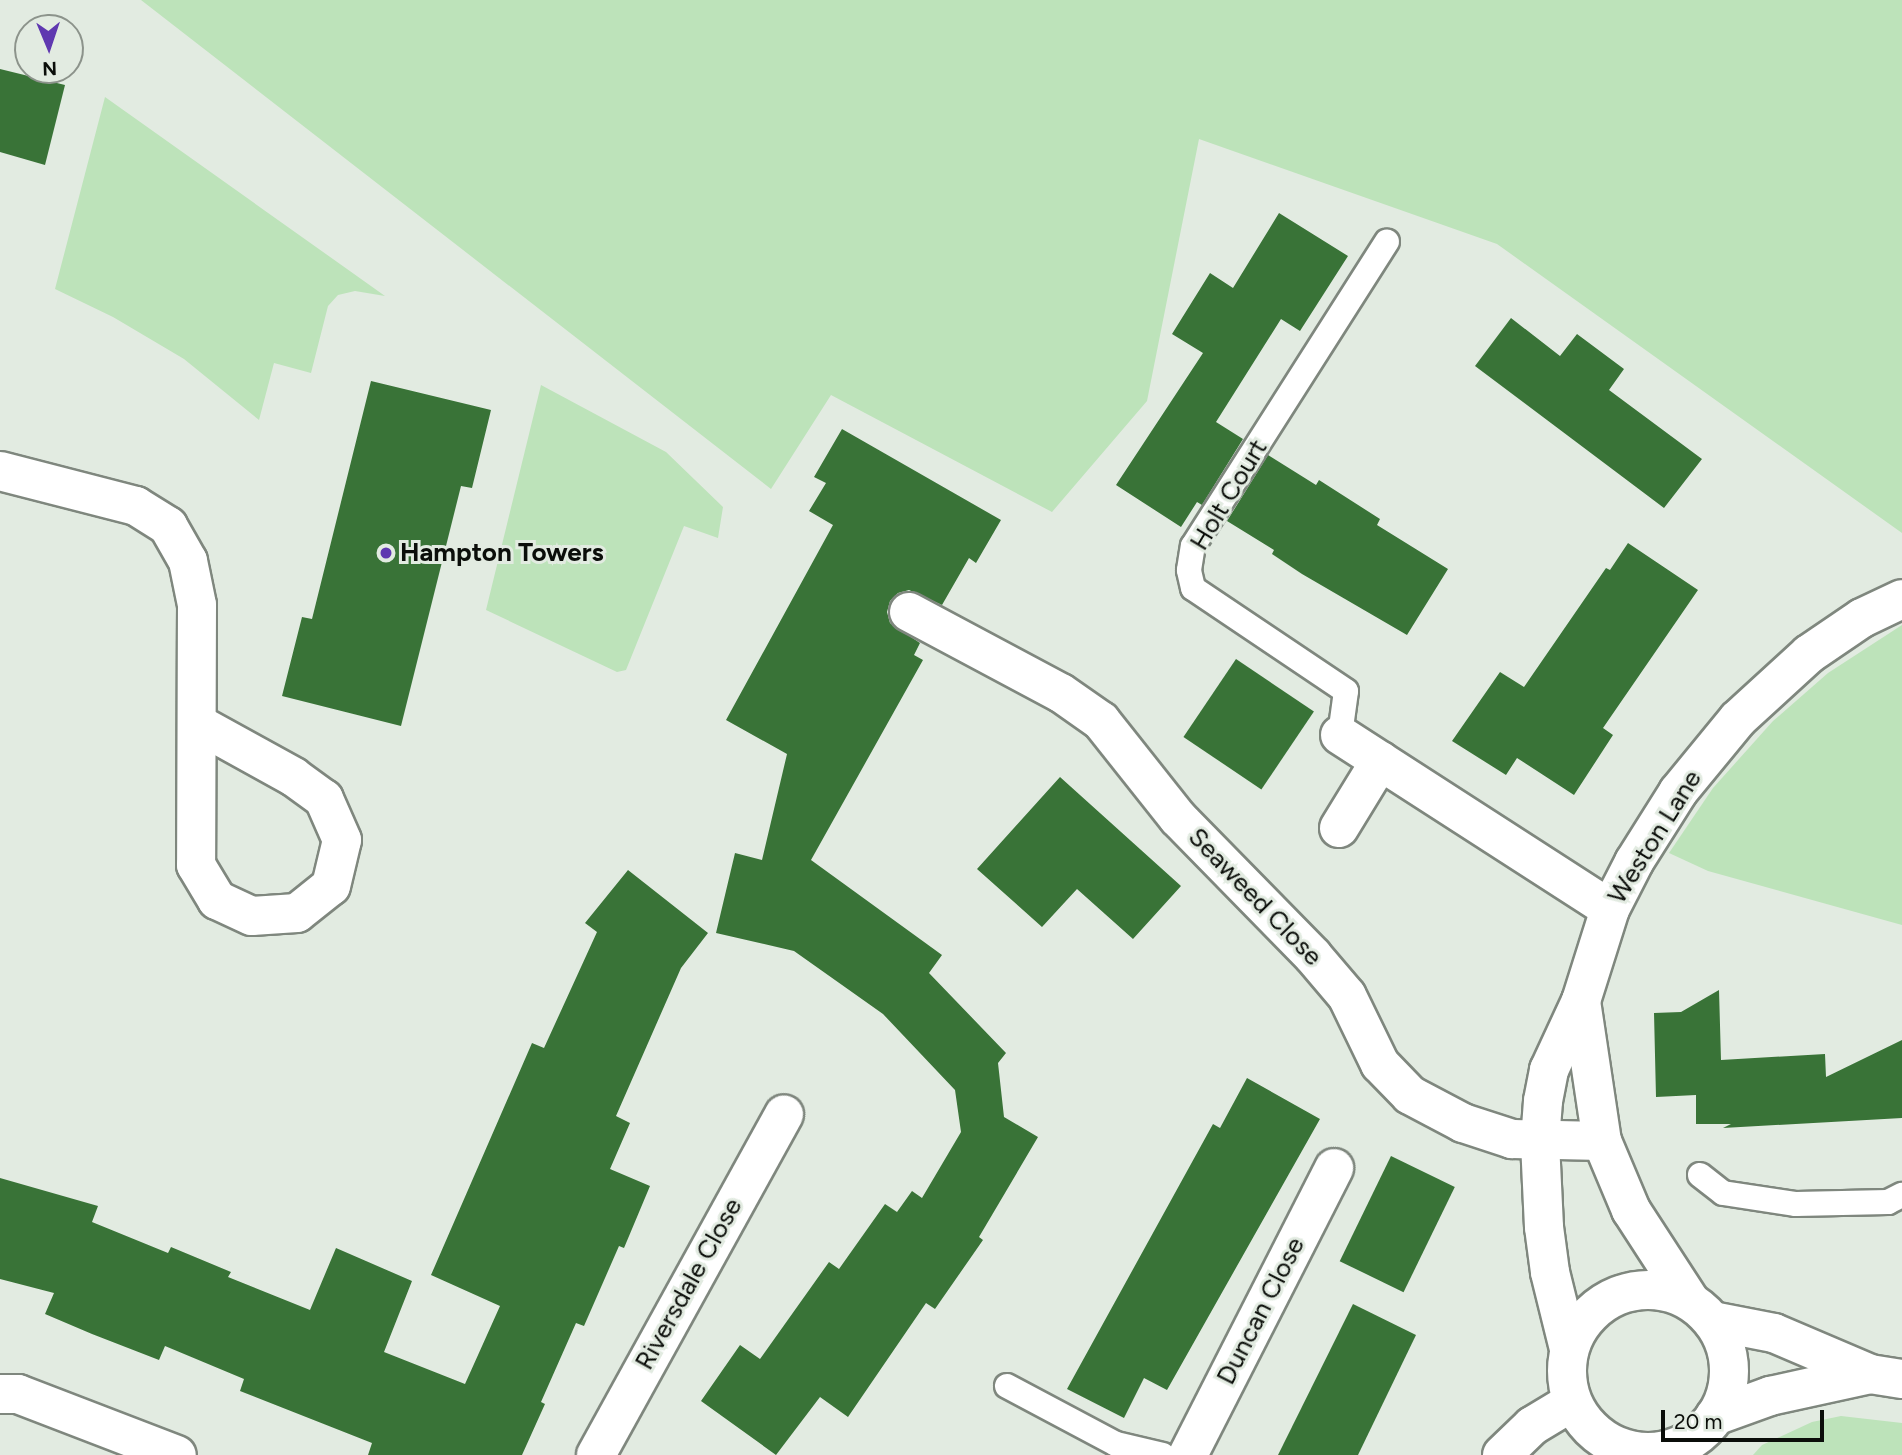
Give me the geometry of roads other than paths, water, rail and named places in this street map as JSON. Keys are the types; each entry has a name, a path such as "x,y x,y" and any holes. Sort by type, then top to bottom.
{"street":[{"path":"0,471 136,506 168,526 188,561 197,605 197,865 217,900 252,916 297,913 331,886 342,840 324,799 294,777 198,724"},
{"name":"Weston Lane","path":"1569,1349 1550,1272 1540,1141 1549,1070 1581,1001 1610,909 1634,862 1678,792 1738,719 1809,654 1862,618 1902,599"},
{"name":"Seaweed Close","path":"909,612 1061,693 1101,721 1178,818 1303,946 1347,996 1380,1064 1410,1095 1463,1123 1512,1139 1602,1141"},
{"name":"Holt Court","path":"1340,735 1610,909"},
{"path":"1339,828 1380,761"},
{"name":"Weston Lane","path":"1581,1001 1602,1141 1632,1210 1701,1311"},
{"name":"Riversdale Close","path":"596,1455 784,1114"},
{"name":"Duncan Close","path":"1188,1455 1334,1168"},
{"path":"1642,1289 1668,1292 1701,1311 1774,1333 1886,1376 1780,1393 1703,1435 1679,1446 1659,1451 1622,1451 1600,1437 1583,1421 1572,1402 1567,1383 1569,1349 1579,1326 1593,1311 1618,1295 1642,1289"},
{"path":"1701,1311 1725,1344 1729,1370 1723,1402 1703,1435"},
{"path":"0,1394 18,1394 177,1455"},
{"path":"1502,1455 1532,1426 1572,1402"}],"lane":[{"name":"Holt Court","path":"1340,735 1346,691 1193,588 1188,570 1193,546 1387,242"},
{"path":"1700,1175 1723,1193 1796,1204 1888,1202 1902,1195"},
{"path":"1007,1386 1116,1444 1163,1455"}],"place":[{"name":"Hampton Towers","path":"386,553"}]}
